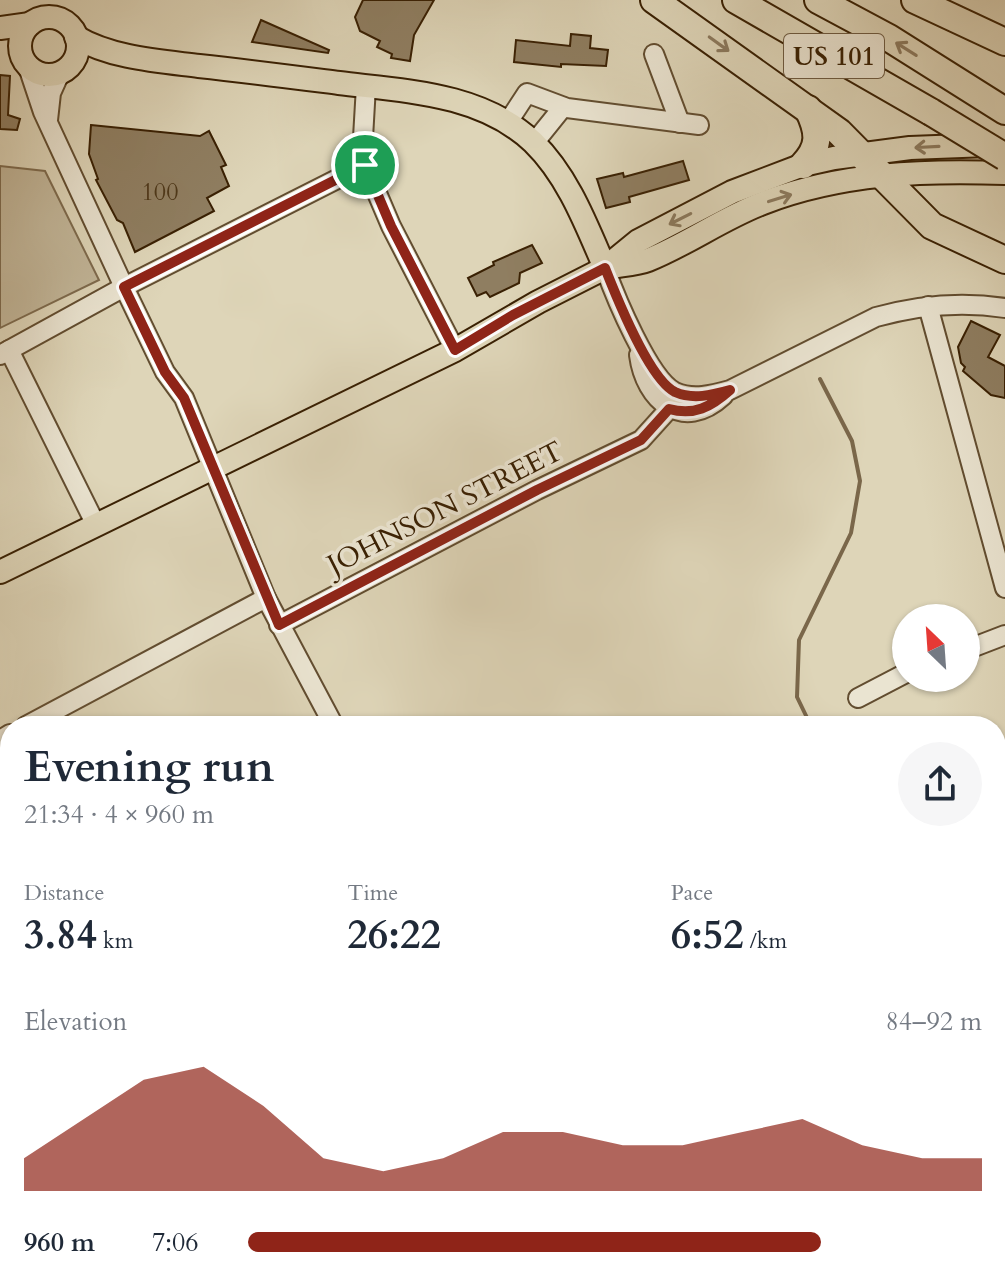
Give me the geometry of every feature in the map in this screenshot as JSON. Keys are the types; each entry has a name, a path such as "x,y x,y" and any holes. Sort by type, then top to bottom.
{"highway":[{"path":"654,0 808,109 860,153 932,226 1005,260"},
{"name":"US 101","path":"736,0 1005,157"},
{"name":"US 101","path":"818,0 889,38 1000,108"},
{"path":"915,0 1005,42"},
{"path":"803,165 818,142 817,128 808,109"}],"main road":[{"path":"0,28 56,18 70,27 76,37 77,53 64,70"},
{"path":"25,61 21,38 30,24"},
{"path":"76,37 96,48 154,60 440,97 508,122 534,143 562,177 605,268"},
{"path":"0,43 43,74 154,60"},
{"path":"0,572 455,350 526,308 605,268 638,241 732,192 803,165 860,153 954,145 1005,146"},
{"path":"605,268 647,260 765,202 846,181 929,172 1005,173"}],"street":[{"path":"654,54 680,123"},
{"path":"25,61 48,123 124,287 165,372 184,398 266,598 329,716"},
{"path":"48,123 51,93 64,70"},
{"path":"366,86 362,155 365,165 391,226 455,350"},
{"path":"508,122 527,93 563,107 699,125"},
{"path":"534,143 563,107"},
{"path":"95,523 4,352 124,287 365,165"},
{"path":"605,268 637,344 664,384 678,393 709,396 730,390"},
{"path":"637,344 640,364 657,400 669,409 686,412 704,409 730,390 876,317 928,306 977,303 1005,308"},
{"path":"928,306 1005,588"},
{"name":"JOHNSON STREET","path":"279,625 537,490 641,440 669,409"},
{"path":"45,716 266,598"},
{"path":"980,645 1005,635"},
{"path":"858,698 892,680"}],"shaded area":[{"path":"0,166 45,171 99,280 0,328"}],"building":[{"path":"363,0 434,0 414,35 410,61 391,58 392,54 377,47 380,41 360,31 355,17"},
{"path":"261,20 329,50 328,53 252,42"},
{"path":"571,34 591,36 590,48 608,50 606,66 561,64 561,67 514,62 516,40 570,46"},
{"path":"0,75 10,76 8,115 20,119 17,130 0,129"},
{"path":"91,125 200,136 209,131 226,165 221,167 229,186 207,198 214,211 135,252 123,223 117,220 96,180 89,154"},
{"path":"683,161 689,180 629,197 630,202 606,208 597,179 623,173 624,177"},
{"path":"532,245 542,263 520,273 519,283 490,297 486,292 477,296 468,278 494,265 493,262"},
{"path":"971,321 1000,335 988,357 1005,366 1005,398 991,395 963,371 965,367 961,363 958,347"}],"waterway":[{"path":"806,716 797,697 799,640 851,533 860,481 852,441 820,379"}],"route":[{"path":"365,165 391,226 455,350 513,315 605,268 637,344 664,384 689,396 709,396 730,390 704,409 686,412 669,409 650,434 641,440 537,490 279,625 184,398 165,372 124,287 365,165"}]}
